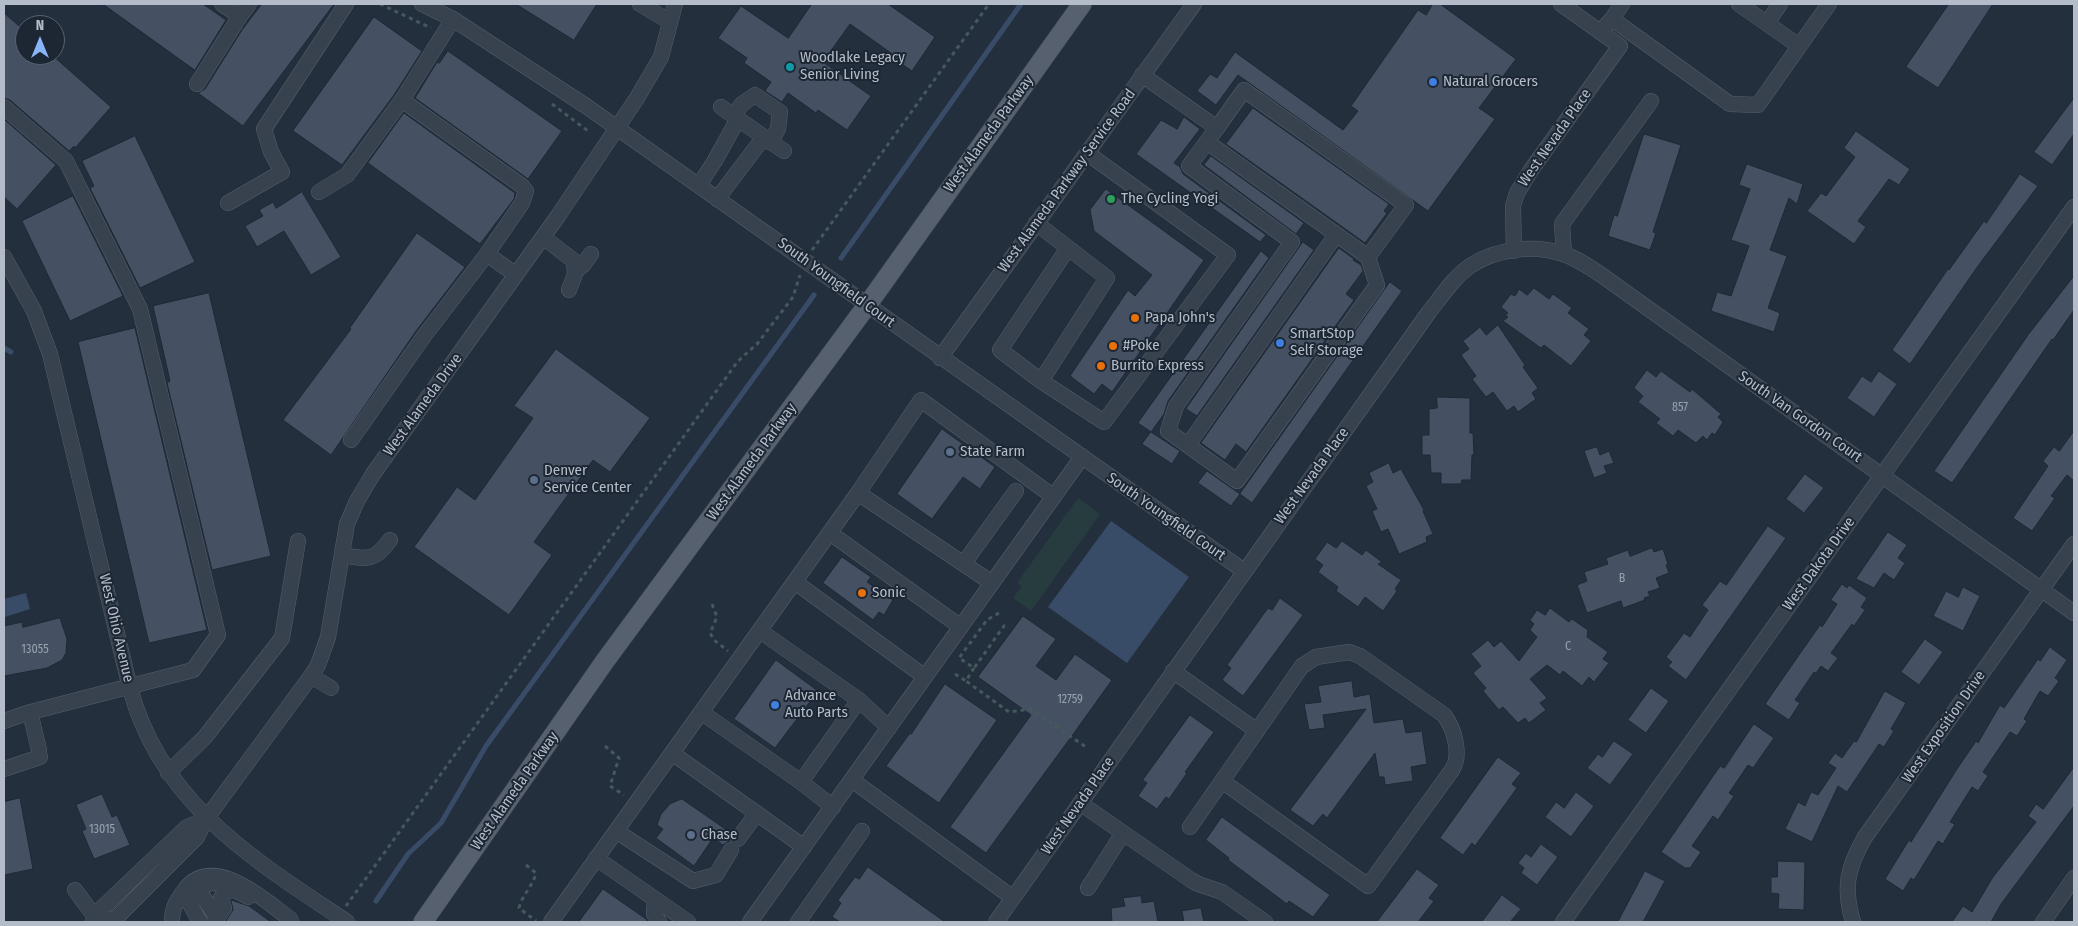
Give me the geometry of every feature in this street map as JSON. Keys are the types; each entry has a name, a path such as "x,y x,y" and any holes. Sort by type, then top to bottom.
{"main road":[{"name":"West Alameda Parkway","path":"423,922 605,660 868,304 1082,4"}],"street":[{"path":"222,4 240,16"},
{"path":"197,84 249,4"},
{"path":"228,203 282,172 271,152 264,129 346,4"},
{"name":"South Youngfield Court","path":"422,4 453,19 718,198 868,304 940,358 1244,571"},
{"path":"640,4 670,22"},
{"name":"West Alameda Drive","path":"206,819 318,665 328,637 349,518 364,488 543,237 617,129 661,57 675,4"},
{"name":"West Alameda Parkway Service Road","path":"940,358 1194,4"},
{"path":"1561,4 1600,32 1622,4"},
{"path":"1739,4 1799,46"},
{"path":"1767,23 1780,4"},
{"path":"1612,18 1730,104 1758,105 1829,4"},
{"path":"319,192 347,175 402,100 453,19"},
{"name":"West Nevada Place","path":"996,922 1244,571 1448,288 1471,266 1497,254 1514,251 1513,206 1517,193 1531,170 1620,46 1600,32"},
{"path":"1142,75 1217,128"},
{"path":"1207,142 1368,257 1377,285 1237,481 1168,431 1176,406 1292,242 1189,166 1244,90 1406,205 1368,257"},
{"path":"699,185 714,162 731,114 748,98 755,95 760,98 780,112 778,128 718,198"},
{"path":"351,440 424,336 487,254 522,203 526,191 522,186 402,100"},
{"path":"1564,254 1562,224 1651,101"},
{"path":"4,107 66,161 140,309 218,635 193,670 130,688 30,712 4,721"},
{"path":"731,114 784,151"},
{"path":"1068,248 1000,350 1041,381 1104,422 1228,255 1087,153"},
{"name":"West Dakota Drive","path":"1564,922 2074,207"},
{"path":"1036,223 1107,278 1041,381"},
{"path":"1188,445 1336,235"},
{"path":"543,237 571,258 575,271 569,290"},
{"name":"South Van Gordon Court","path":"1514,251 1535,249 1564,254 1600,274 2074,613"},
{"path":"487,254 516,275"},
{"path":"575,271 583,265 591,254"},
{"name":"West Ohio Avenue","path":"4,257 34,311 57,378 130,688 140,723 168,773 206,819 269,869 343,919"},
{"path":"551,922 830,533 921,400 1054,497"},
{"path":"753,921 1082,457"},
{"path":"964,564 1016,491"},
{"path":"858,493 992,583"},
{"path":"830,533 961,627"},
{"path":"342,555 382,560 390,540"},
{"path":"168,773 205,737 282,638 298,541"},
{"name":"West Exposition Drive","path":"1853,922 1847,897 1847,887 1851,864 1856,852 2074,544"},
{"path":"794,582 925,677"},
{"path":"760,631 859,700 889,728"},
{"path":"1190,827 1257,730 1305,662 1316,657 1349,652 1360,656 1444,715 1452,729 1456,763 1368,886 1222,781"},
{"path":"1173,671 1257,730"},
{"path":"311,676 331,688"},
{"path":"801,782 859,700"},
{"path":"4,769 39,754 30,712"},
{"path":"701,712 801,782 833,807"},
{"path":"672,753 804,847"},
{"path":"852,780 1013,898"},
{"path":"1080,803 1191,880 1222,892 1265,922"},
{"path":"616,831 693,881 716,875 734,844 757,813"},
{"path":"95,922 102,908 187,827 206,819"},
{"path":"798,922 862,831"},
{"path":"1088,888 1123,833"},
{"path":"596,858 656,911 674,922"},
{"path":"172,922 172,910 176,901 191,883 204,877 220,877 245,886 290,919 291,922"},
{"path":"2043,922 2074,878"},
{"path":"200,922 189,902 196,892 205,884 230,880"},
{"path":"75,890 95,922"},
{"path":"196,892 213,921 224,908 221,898 225,891 235,890 247,896 281,922"},
{"path":"656,911 688,922"}],"path":[{"path":"380,4 444,34"},
{"path":"343,919 732,369 757,344 793,297 805,260 990,4"},
{"path":"549,101 588,131"},
{"path":"712,604 717,617 710,634 714,640 739,660"},
{"path":"974,668 959,658 987,620 999,613"},
{"path":"966,681 1004,626 1009,624"},
{"path":"956,674 1009,712 1031,709 1086,747"},
{"path":"605,746 619,758 610,786 636,804"},
{"path":"526,865 536,873 535,878 520,900 518,908 539,922"}],"green space":[{"path":"1078,498 1100,514 1031,611 1013,598 1022,586 1017,583"}],"water":[{"path":"1111,521 1189,577 1127,663 1048,607"},
{"path":"26,593 30,609 5,617 4,599"}],"building":[{"path":"103,4 203,4 226,20 195,70"},
{"path":"262,4 334,4 243,126 198,93 205,89 242,30"},
{"path":"516,4 597,4 574,40"},
{"name":"Woodlake Legacy Senior Living","path":"812,4 888,4 935,37 912,71 890,56 891,53 850,24 823,62 871,96 847,130 818,110 816,113 788,93 782,102 765,91 771,82 744,63 747,58 718,38 741,6 788,38"},
{"name":"Natural Grocers","path":"1433,4 1440,4 1516,59 1479,108 1495,119 1428,211 1238,75 1216,105 1197,91 1210,74 1217,78 1235,52 1343,130 1358,111 1351,106 1418,10 1426,15"},
{"path":"1949,4 1993,4 1938,88 1906,67"},
{"path":"4,13 15,22 15,65 63,65 111,107 75,148 74,146 69,151 10,100 4,98"},
{"path":"374,17 422,51 394,95 342,165 293,131"},
{"path":"448,51 562,131 528,179 415,98 437,62 439,63"},
{"path":"2074,98 2074,134 2052,165 2034,152"},
{"path":"1253,108 1389,204 1384,211 1387,213 1365,243 1226,144"},
{"path":"404,113 515,193 514,199 480,244 368,163"},
{"path":"1184,117 1200,129 1174,163 1180,167 1183,174 1266,235 1260,242 1136,154 1161,120 1177,129"},
{"path":"4,119 56,165 17,209 4,197"},
{"path":"1856,131 1910,169 1899,185 1889,179 1858,221 1866,227 1854,244 1807,211 1821,193 1826,196 1855,157 1844,148"},
{"path":"1644,134 1681,145 1653,232 1656,233 1650,250 1608,236 1614,215 1617,216"},
{"path":"135,136 195,262 140,288 90,188 94,186 82,161"},
{"path":"1211,156 1304,223 1296,234 1204,165"},
{"path":"1747,164 1803,184 1797,204 1789,198 1770,250 1787,256 1768,308 1780,313 1774,332 1711,311 1717,292 1731,296 1749,246 1731,240 1750,189 1739,185"},
{"path":"2020,174 2038,186 1978,266 1910,364 1892,350 1948,269 1984,221 1986,223"},
{"path":"1106,189 1204,260 1112,392 1102,384 1094,394 1070,376 1128,290 1135,296 1152,275 1094,231 1090,210"},
{"path":"302,192 341,257 311,275 284,231 257,247 245,226 263,216 259,210 273,202 276,208"},
{"path":"73,196 123,296 70,321 22,221"},
{"path":"417,233 465,267 416,331 331,455 283,420 351,329"},
{"path":"1303,242 1314,250 1197,416 1186,409"},
{"path":"1339,248 1361,265 1363,271 1346,294 1354,300 1246,452 1236,444 1225,460 1201,443"},
{"path":"1261,251 1269,258 1168,401 1164,414 1151,432 1138,423"},
{"path":"2074,276 2074,310 1952,483 1934,471 2028,335"},
{"path":"1390,282 1402,291 1252,503 1240,494"},
{"path":"1534,288 1549,299 1553,294 1572,308 1568,313 1589,329 1584,335 1591,341 1571,366 1544,345 1541,348 1503,321 1508,317 1505,315 1508,313 1501,307 1511,294 1515,296 1519,289 1527,295"},
{"path":"209,293 271,556 212,570 167,383 170,381 153,306"},
{"path":"1498,325 1538,388 1532,393 1536,399 1518,412 1514,406 1507,411 1493,392 1486,397 1472,379 1476,376 1461,355 1469,349 1463,341 1480,327 1486,335"},
{"path":"135,328 207,630 149,643 78,342"},
{"name":"Denver Service Center","path":"556,349 650,418 610,472 593,460 534,542 552,555 509,615 414,547 457,487 475,500 533,418 514,406"},
{"path":"1647,370 1656,377 1661,371 1690,392 1692,389 1721,414 1718,417 1723,422 1715,435 1712,433 1707,440 1703,436 1696,443 1678,430 1673,436 1656,423 1660,419 1638,402 1643,396 1634,388"},
{"path":"1879,371 1897,384 1874,417 1847,398 1862,376 1871,382"},
{"path":"1437,397 1470,398 1470,433 1473,433 1474,455 1472,455 1471,480 1462,480 1461,484 1441,484 1441,473 1431,473 1430,455 1422,455 1422,435 1429,435 1429,409 1437,408"},
{"name":"State Farm","path":"942,429 995,467 980,489 963,477 932,519 897,494"},
{"path":"2074,431 2074,481 2067,475 2051,496 2055,498 2032,531 2013,518 2048,466 2043,461 2054,447 2059,451"},
{"path":"1151,432 1180,451 1172,464 1142,444"},
{"path":"1597,447 1600,455 1609,451 1614,463 1604,466 1607,473 1594,478 1584,451"},
{"path":"1389,463 1393,473 1401,469 1424,510 1433,534 1426,537 1427,542 1399,554 1388,529 1381,532 1372,511 1377,509 1366,486 1373,482 1369,473"},
{"path":"1207,471 1240,494 1231,506 1198,483"},
{"path":"1805,474 1824,488 1804,513 1786,499"},
{"path":"1768,526 1786,538 1686,680 1668,666 1672,662 1666,657 1684,633 1690,637 1708,610 1702,605 1720,581 1726,585"},
{"path":"1888,532 1907,545 1898,558 1905,563 1894,580 1884,573 1874,588 1856,579"},
{"path":"1342,541 1362,555 1366,550 1382,562 1378,564 1401,580 1395,589 1397,591 1383,611 1365,597 1358,607 1336,591 1338,587 1318,572 1323,565 1315,559 1327,542 1336,548"},
{"path":"1652,548 1654,552 1663,549 1668,564 1666,565 1669,573 1656,578 1660,588 1648,592 1650,596 1644,598 1645,600 1623,608 1621,601 1587,613 1577,585 1587,581 1584,572 1608,564 1606,558 1628,550 1630,556"},
{"path":"842,557 871,577 867,582 893,600 884,615 879,612 873,620 823,583"},
{"path":"1842,584 1847,588 1849,585 1867,598 1861,607 1865,610 1854,626 1852,624 1831,653 1838,658 1828,671 1821,666 1816,673 1814,672 1795,700 1800,703 1789,720 1765,704 1820,625 1822,627 1837,604 1831,600"},
{"path":"1963,587 1980,596 1963,631 1933,616 1946,591 1958,597"},
{"path":"1280,598 1303,615 1243,696 1222,680 1231,668 1227,665 1268,608 1272,610"},
{"path":"1550,608 1569,622 1572,619 1588,630 1587,637 1608,652 1603,659 1609,663 1594,682 1589,677 1582,686 1563,671 1560,675 1547,665 1530,679 1547,698 1540,703 1546,710 1529,723 1525,718 1518,723 1503,707 1499,710 1483,691 1486,688 1473,673 1481,666 1471,654 1488,640 1494,647 1501,641 1519,661 1537,637 1530,630 1534,624 1530,620 1537,610 1545,615"},
{"path":"1023,616 1056,639 1036,666 1056,680 1075,654 1112,680 986,853 950,827 1031,715 978,677"},
{"path":"60,618 67,639 66,653 62,660 47,668 4,676 4,626 22,622 23,627"},
{"path":"1925,639 1943,652 1919,685 1901,672"},
{"path":"2050,647 2067,660 2055,678 2059,681 2048,696 2040,691 2024,719 2027,721 2017,736 2010,732 1983,772 1988,776 1978,791 1972,787 1950,822 1955,824 1943,844 1938,841 1914,880 1911,878 1903,891 1885,879 1976,741 1978,743 2000,705 2004,708 2038,659 2040,661"},
{"name":"Advance Auto Parts","path":"776,660 818,691 775,748 734,719"},
{"path":"1352,681 1354,697 1370,694 1374,723 1403,719 1406,733 1422,731 1427,764 1411,767 1413,781 1385,785 1384,777 1379,777 1375,753 1327,818 1323,814 1313,826 1290,810 1366,709 1323,715 1325,728 1309,730 1304,704 1321,702 1318,686"},
{"path":"945,684 997,720 939,803 886,766 911,734"},
{"path":"1651,688 1669,701 1646,733 1628,720"},
{"path":"1885,691 1906,703 1891,729 1894,731 1884,747 1879,744 1847,792 1838,786 1812,842 1785,829 1798,802 1805,806 1811,792 1818,795 1836,768 1828,763 1835,753 1842,758 1854,741 1856,742"},
{"path":"1190,715 1214,732 1185,772 1187,773 1169,799 1166,797 1157,809 1138,796 1147,783 1143,780"},
{"path":"1754,724 1774,738 1753,768 1748,765 1729,793 1734,796 1718,820 1713,816 1692,846 1701,852 1690,868 1685,868 1661,852 1720,766 1724,768"},
{"path":"1614,741 1633,754 1610,785 1587,768 1598,754 1602,757"},
{"path":"1498,757 1521,773 1512,784 1517,788 1475,846 1472,843 1463,855 1440,838"},
{"path":"2074,767 2074,806 2001,904 1991,922 1952,922 1963,906 1972,912 1993,877 2036,822 2028,816 2036,804 2043,809"},
{"path":"1576,792 1594,806 1571,837 1545,817 1556,802 1564,808"},
{"path":"102,794 112,817 117,815 130,845 94,859 82,831 86,829 76,805"},
{"path":"20,798 33,869 4,875 4,802"},
{"path":"682,799 731,833 729,841 723,845 713,838 694,866 656,838 663,829 657,825 661,814 670,804"},
{"path":"1222,817 1330,895 1313,917 1289,901 1287,904 1228,860 1229,858 1206,840"},
{"path":"1541,844 1558,857 1537,885 1521,873 1524,868 1518,863 1526,853 1531,857"},
{"path":"1778,861 1805,862 1804,910 1778,909 1779,894 1771,893 1771,877 1777,877"},
{"path":"868,867 945,922 840,922 832,917 841,903 838,900 855,877 859,879"},
{"path":"1417,869 1439,885 1429,898 1434,901 1418,922 1377,922"},
{"path":"1645,871 1665,881 1643,922 1618,922"},
{"path":"603,889 646,919 648,922 579,922"},
{"path":"1502,895 1521,909 1510,922 1482,922"},
{"path":"1141,896 1142,903 1154,901 1158,922 1112,922 1111,908 1125,906 1123,898"},
{"path":"231,900 249,906 271,922 225,922 233,910"},
{"path":"1201,908 1204,922 1184,922 1182,911"}],"waterway":[{"path":"841,258 1021,4"},
{"path":"376,901 408,854 441,823 486,746 814,295"},
{"path":"4,348 11,352"}],"place":[{"name":"Woodlake Legacy Senior Living","path":"790,67"},
{"name":"Natural Grocers","path":"1433,82"},
{"name":"The Cycling Yogi","path":"1111,199"},
{"name":"Papa John's","path":"1135,318"},
{"name":"SmartStop Self Storage","path":"1280,343"},
{"name":"#Poke","path":"1113,346"},
{"name":"Burrito Express","path":"1101,366"},
{"name":"State Farm","path":"950,452"},
{"name":"Denver Service Center","path":"534,480"},
{"name":"Sonic","path":"862,593"},
{"name":"Advance Auto Parts","path":"775,705"},
{"name":"Chase","path":"691,835"}]}
